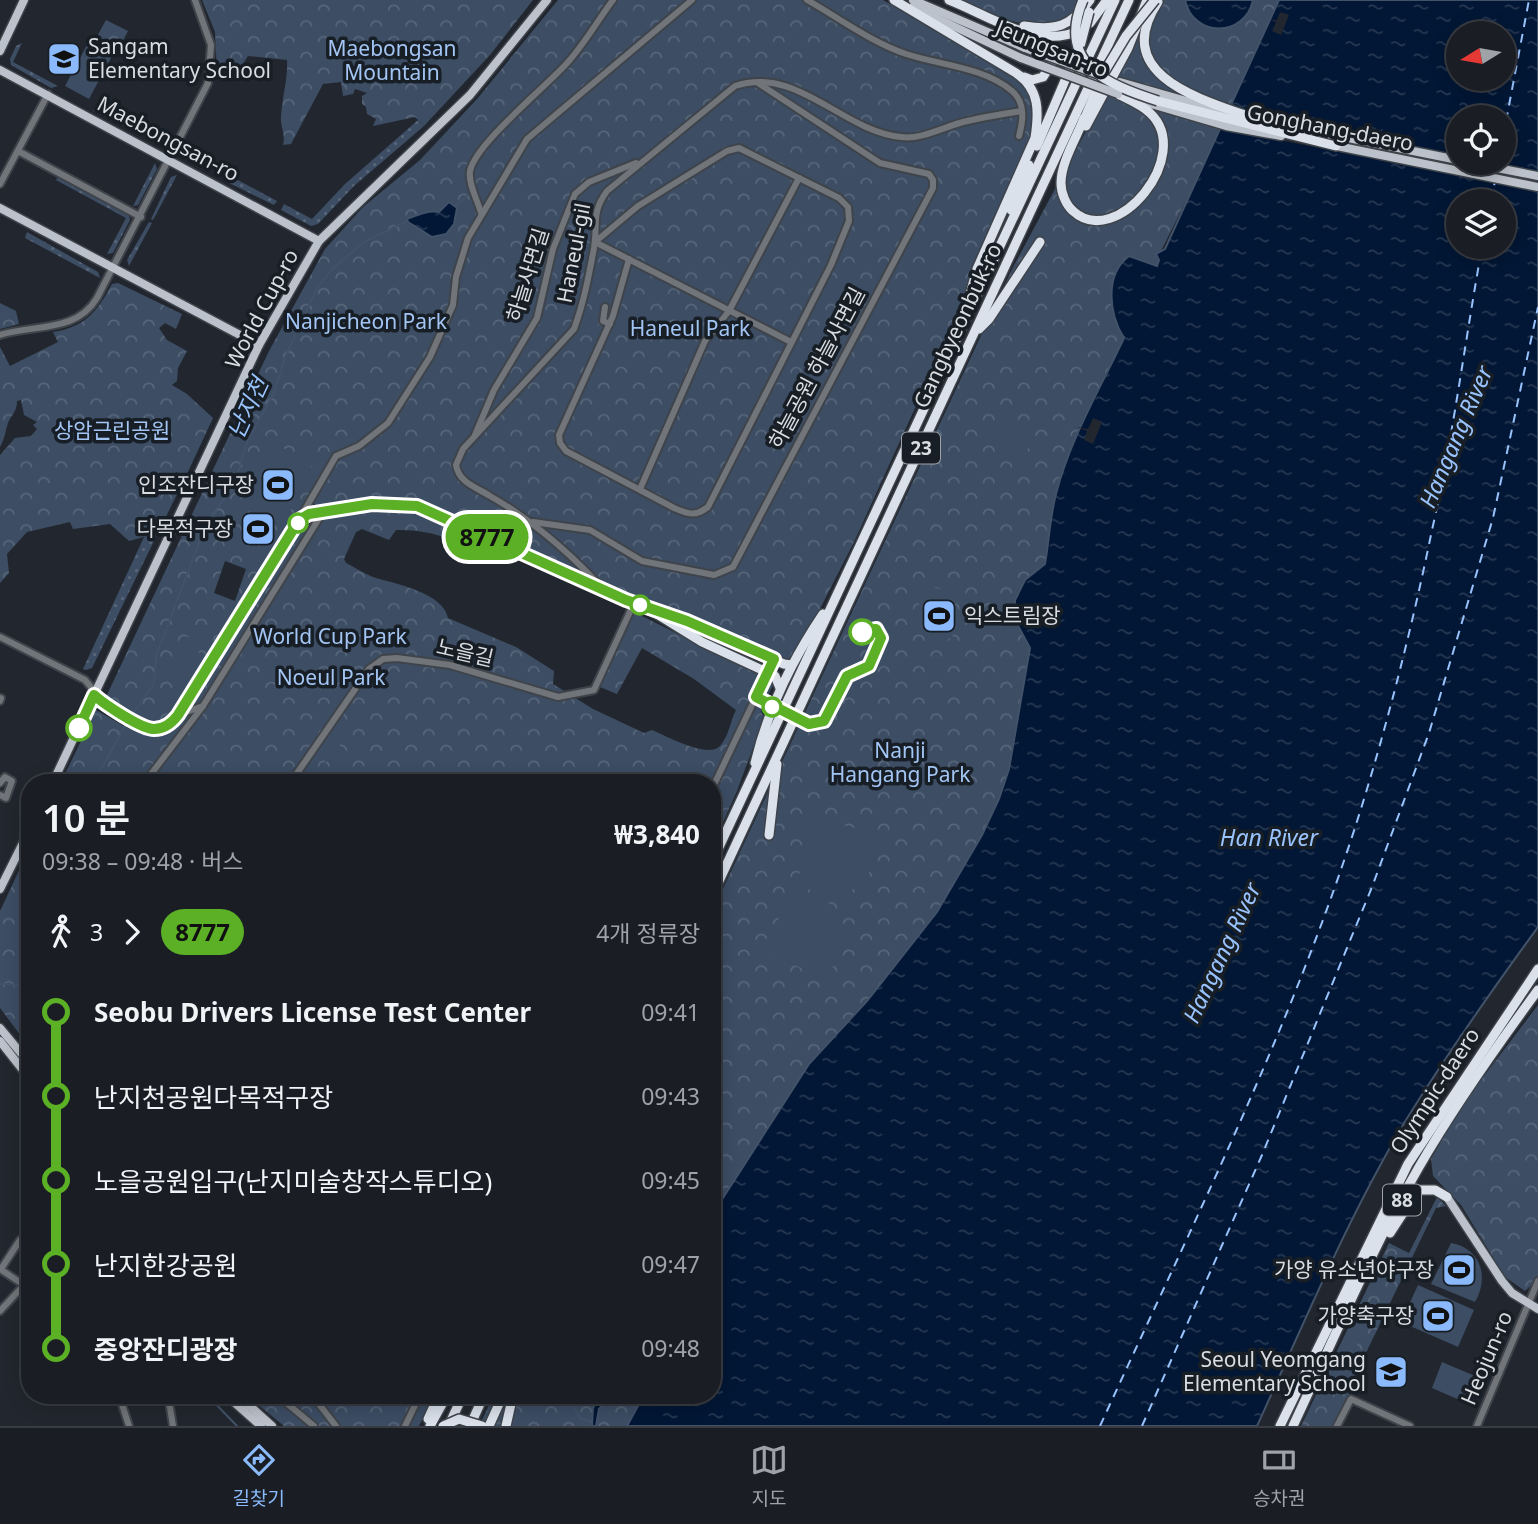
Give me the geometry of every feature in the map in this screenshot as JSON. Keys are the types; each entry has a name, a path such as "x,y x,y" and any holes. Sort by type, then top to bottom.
{"highway":[{"path":"895,0 1027,79 1037,79 1051,68 1051,56 1032,33"},
{"path":"949,0 1032,33 1060,37 1080,30"},
{"path":"1083,0 1076,26 1080,50 1088,65 1107,82 1158,101 1228,121 1336,146"},
{"path":"1010,25 1043,29 1065,26 1092,0"},
{"path":"1002,239 1014,198 1081,43 1090,17 1092,0"},
{"path":"1090,17 1107,0"},
{"name":"Gangbyeonbuk-ro","path":"721,843 1115,0"},
{"name":"Gangbyeonbuk-ro","path":"721,877 1129,0"},
{"path":"1070,155 1128,48 1147,0"},
{"path":"1118,94 1140,105 1158,123 1163,158 1147,190 1120,213 1108,219 1087,219 1069,208 1060,185 1062,176 1103,75 1126,36 1157,0"},
{"path":"1157,0 1143,34 1147,60 1155,72 1171,83 1262,121"},
{"path":"961,327 977,269 1035,138 1038,118 1036,98 1031,86 1016,73"},
{"path":"1050,170 1064,155 1084,118"},
{"path":"975,333 989,319 1040,243"},
{"path":"751,780 762,732 780,690 792,665 836,596"},
{"path":"647,608 685,620 792,665"},
{"path":"647,608 681,631 767,673 780,682 780,690"},
{"path":"681,631 685,620"},
{"path":"769,835 779,753"},
{"name":"Olympic-daero","path":"1280,1426 1408,1164 1538,969"},
{"name":"Olympic-daero","path":"1293,1426 1365,1270 1448,1119 1538,989"},
{"path":"1365,1270 1415,1192 1429,1188 1447,1197"},
{"path":"425,1426 435,1404"},
{"path":"430,1426 443,1404"},
{"path":"436,1426 445,1404"},
{"path":"446,1426 458,1404"},
{"path":"470,1426 480,1404"},
{"path":"489,1426 499,1404"},
{"path":"506,1426 511,1404"},
{"path":"446,1426 459,1419 482,1426"}],"main road":[{"path":"0,51 24,0"},
{"name":"World Cup-ro","path":"94,695 259,345 319,241 357,200 470,95 547,0"},
{"name":"Jeungsan-ro","path":"895,0 1021,58 1118,94"},
{"name":"Jeungsan-ro","path":"913,0 1025,48 1120,82"},
{"name":"Maebongsan-ro","path":"0,70 319,241"},
{"name":"Gonghang-daero","path":"1120,82 1262,121 1446,158"},
{"name":"Gonghang-daero","path":"1118,94 1226,126 1538,187"},
{"path":"1516,172 1538,176"},
{"path":"0,208 259,345"},
{"path":"57,774 94,695"},
{"path":"0,889 21,847"},
{"path":"2,1034 21,1054"},
{"path":"2,1034 21,1065"},
{"path":"1447,1197 1502,1281 1538,1309"},
{"path":"236,1404 261,1426"},
{"path":"248,1404 272,1426"}],"street":[{"path":"0,335 66,323 82,316 93,305 204,95 211,71 208,33 195,0"},
{"path":"481,213 470,171 477,158 517,111 568,62 613,0"},
{"path":"0,638 85,680 94,695 105,704 145,726 155,729 164,727 178,715 336,456 359,446 388,424 430,356 453,305 461,253 481,213 527,139 692,0"},
{"path":"807,0 906,54 953,63 1012,91 1022,111 1019,136"},
{"path":"753,81 785,84 844,115 898,137 913,138 965,122 1022,111"},
{"name":"Haneul-gil","path":"604,590 577,561 531,522 461,479 457,474 457,457 574,329 582,306 595,242 597,204 607,191 735,86 753,81"},
{"name":"하늘공원 하늘사면길","path":"531,522 590,530 642,561 714,575 733,567 933,188 933,180 929,174 880,163 769,87 753,81"},
{"path":"0,184 48,94"},
{"path":"629,259 610,324 559,435 560,443 566,452 690,514 700,513 708,507 831,265 850,213 839,198 746,151 732,149 638,206 595,242 629,259 729,311 791,342"},
{"path":"18,150 141,217"},
{"name":"하늘사면길","path":"474,436 494,390 537,318 552,249 575,194 589,182 648,158"},
{"path":"640,489 705,341 729,311 799,178"},
{"path":"605,307 603,321 610,324"},
{"path":"299,520 323,512 372,504 417,506 647,608"},
{"path":"151,774 204,706 323,512"},
{"name":"노을길","path":"297,774 369,669 383,659 397,658 450,665 558,697 594,690 634,603"},
{"path":"719,774 774,659"},
{"path":"178,715 204,706"},
{"path":"0,783 6,777 12,782 6,798 0,795"},
{"path":"20,1240 0,1269 21,1280"},
{"name":"Heojun-ro","path":"1477,1426 1538,1282"},
{"path":"0,1311 21,1291"},
{"path":"1337,1426 1350,1399 1410,1426"},
{"path":"122,1404 129,1426"},
{"path":"169,1404 173,1426"},
{"path":"288,1404 314,1426"},
{"path":"319,1404 336,1426"},
{"path":"405,1426 416,1404"}],"green space":[{"name":"Maebongsan Mountain","path":"202,0 533,0 490,55 424,126 415,117 373,126 376,119 367,114 366,107 362,104 362,96 367,93 355,89 353,94 343,96 341,82 323,84 291,144 283,145 281,117 287,60 248,56 241,67 217,72 215,32"},
{"name":"Haneul Park","path":"558,0 883,0 1009,70 1029,89 1038,120 978,270 854,542 794,660 789,663 415,500 371,498 316,506 310,497 237,621 173,716 164,725 149,726 105,699 269,351 325,249 363,207 420,160 477,99","holes":["225,561 246,569 235,601 214,593"]},
{"path":"961,0 1080,0 1071,21 1039,25 1002,18"},
{"name":"Nanji Hangang Park","path":"1150,0 1279,0 1220,133 1157,259 1157,266 1129,256 1117,276 1112,306 1124,338 1080,428 1057,491 1009,769 999,799 982,835 937,912 867,1001 809,1064 721,1201 721,893 1012,269 1140,31"},
{"path":"106,20 128,31 117,52 95,40"},
{"path":"22,43 13,62 58,86 51,88 11,65 10,59 16,46"},
{"path":"88,43 112,56 89,99 65,86"},
{"path":"96,105 170,144 164,146 93,111"},
{"path":"418,120 424,126 354,186 318,224 311,226 281,210 284,204 312,219 345,184"},
{"path":"155,163 157,169 138,205 133,206"},
{"path":"177,175 153,220 151,219 171,177"},
{"path":"230,176 277,201 274,205 227,182"},
{"path":"58,177 129,215 130,220 113,253 107,254 126,218 56,180"},
{"path":"149,222 152,223 129,266 127,260"},
{"path":"27,232 98,272 100,278 25,238"},
{"name":"상암근린공원","path":"118,283 182,314 176,329 165,323 159,328 167,340 187,351 178,368 177,381 172,385 187,394 213,418 186,476 176,472 171,480 181,486 154,541 144,537 129,541 110,524 73,529 70,522 27,532 7,554 9,573 0,583 0,455 15,438 31,436 37,429 33,425 37,422 24,415 21,400 17,401 0,447 0,347 10,366 58,342 53,332 74,326 89,317 112,284"},
{"path":"0,303 16,311 19,324 0,329"},
{"path":"1005,408 1034,437 1028,449 1019,453 993,439 993,432"},
{"name":"인조잔디구장","path":"273,444 314,461 283,526 242,508"},
{"name":"World Cup Park","path":"399,510 422,516 483,543 498,557 491,560 468,547 434,534 396,530 389,540 362,529 356,532 344,559 346,563 372,577 429,596 438,602 448,618 516,647 554,671 553,684 593,709 644,733 652,730 687,745 706,750 714,749 720,746 725,738 736,710 694,679 642,648 617,694 600,687 634,612 770,680 773,685 761,711 764,718 721,827 721,774 65,774 96,710 144,734 164,732 174,726 300,529 326,516"},
{"name":"다목적구장","path":"253,519 270,529 263,539 247,528"},
{"path":"144,537 154,541 92,668 83,669"},
{"name":"익스트림장","path":"929,587 950,591 956,600 952,618 956,629 952,637 940,643 929,640 923,632 925,615 915,596 922,589"},
{"path":"185,636 202,643 188,679 172,673"},
{"path":"335,739 344,751 333,760 325,762 323,753"},
{"path":"364,766 380,774 355,774"},
{"path":"811,817 874,833 876,844 872,866 861,883 852,890 826,895 798,885 807,822"},
{"path":"21,866 21,1036 0,1008 0,911"},
{"path":"797,889 832,906 843,924 845,934 841,954 836,963 821,977 764,951 762,946"},
{"path":"1538,1005 1538,1279 1525,1291 1505,1277 1461,1205 1433,1176 1431,1159 1462,1105"},
{"path":"1437,1197 1446,1206 1436,1208 1347,1392 1350,1396 1336,1426 1301,1426 1389,1243 1409,1253"},
{"name":"가양 유소년야구장","path":"1451,1243 1469,1251 1479,1265 1482,1283 1475,1302 1431,1284"},
{"name":"가양축구장","path":"1418,1285 1474,1310 1458,1347 1401,1322"},
{"path":"1349,1336 1359,1340 1349,1363 1339,1358"},
{"path":"1442,1362 1482,1379 1471,1405 1432,1388"},
{"path":"257,1404 430,1404 419,1426 284,1426"},
{"path":"490,1404 639,1404 627,1426 479,1426"}],"water":[{"path":"1185,0 1253,0 1240,21 1230,27 1219,28 1208,27 1198,21"},
{"name":"Han River","path":"1279,0 1538,0 1538,927 1454,1047 1385,1157 1327,1271 1257,1426 627,1426 639,1404 721,1404 721,1201 809,1064 867,1001 937,912 982,835 999,799 1009,769 1030,648 1015,620 1015,600 1025,580 1045,564 1052,511 1062,474 1077,434 1124,338 1112,307 1112,284 1116,273 1129,256 1157,266 1159,260 1156,254 1165,249"},
{"path":"449,202 457,208 454,224 446,234 432,237 408,222 407,219 419,215 439,212"},
{"path":"595,1404 603,1404 599,1409 596,1426 592,1426"}],"pier":[{"path":"1280,12 1289,15 1281,35 1272,31 1276,22 1270,20 1277,20"},
{"path":"1274,120 1446,153 1446,172 1226,130"},
{"path":"1516,167 1538,171 1538,190 1460,175 1516,175"},
{"path":"1093,418 1102,422 1093,444 1084,440 1087,431 1077,427 1088,429"}],"waterway":[{"name":"난지천","path":"455,206 470,193"},
{"name":"난지천","path":"131,716 154,684 156,656 199,543 210,517 233,488 248,440 274,393 286,355 317,288 332,269 364,242 407,221"},
{"name":"난지천","path":"98,774 128,721"},
{"path":"0,984 21,985"},
{"path":"216,1404 237,1426"},
{"path":"572,1404 580,1418 592,1422"}],"ferry route":[{"path":"1509,105 1529,0"},
{"path":"1493,189 1495,181"},
{"path":"1100,1426 1247,1107 1314,945 1343,862 1379,748 1419,593 1446,460 1480,259"},
{"path":"1142,1426 1262,1155 1372,887 1429,733 1493,518 1538,307"}],"bus line":[{"name":"8777","path":"79,728 94,695 149,728 164,727 175,719 299,520 309,514 372,504 417,506 626,600 687,621 774,659 756,697 809,724 818,724 827,718 847,676 867,670 881,638 876,629 862,632"}],"place":[{"name":"Sangam Elementary School","path":"64,59"},
{"name":"인조잔디구장","path":"278,485"},
{"name":"다목적구장","path":"258,529"},
{"name":"익스트림장","path":"939,616"},
{"name":"가양 유소년야구장","path":"1459,1270"},
{"name":"가양축구장","path":"1438,1316"},
{"name":"Seoul Yeomgang Elementary School","path":"1391,1372"}],"park label":[{"name":"Nanjicheon Park","path":"366,322"},
{"name":"Noeul Park","path":"331,678"}],"water label":[{"name":"Hangang River","path":"1456,437"},
{"name":"Hangang River","path":"1222,953"}]}
